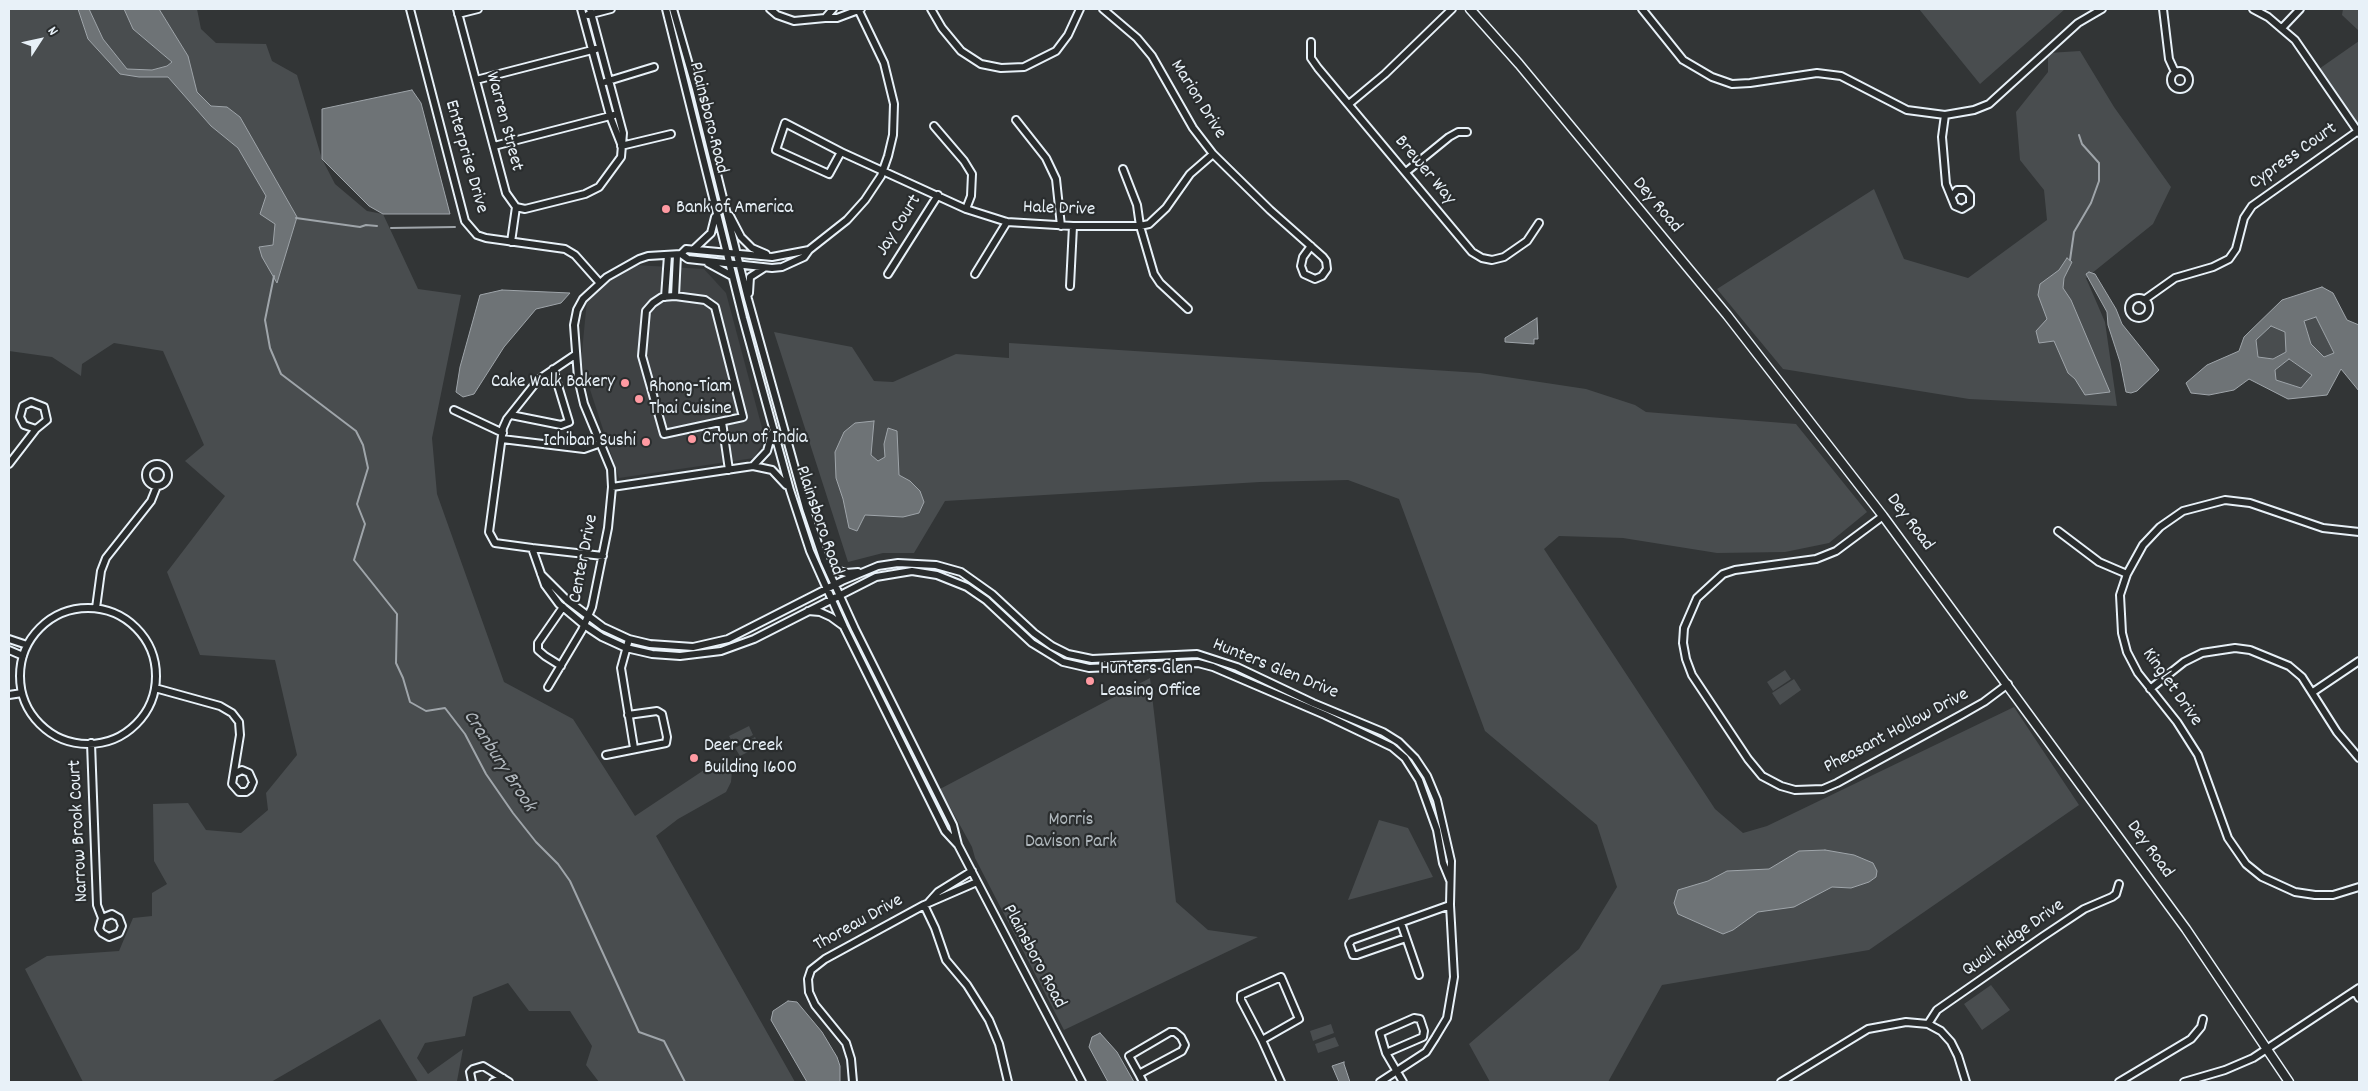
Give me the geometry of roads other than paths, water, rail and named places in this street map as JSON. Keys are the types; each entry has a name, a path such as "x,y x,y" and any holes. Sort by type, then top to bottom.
{"main road":[{"name":"Dey Road","path":"1470,9 1519,64 1727,316 1883,516 2186,929 2290,1082"}],"street":[{"name":"Enterprise Drive","path":"410,9 465,221 477,235 486,238 565,249 575,254 599,282"},
{"path":"457,11 478,9"},
{"path":"582,9 610,116 622,146"},
{"path":"584,16 590,12 611,9"},
{"name":"Plainsboro Road","path":"666,9 732,276 790,490 810,552 844,627 945,831 958,845 1082,1082"},
{"name":"Plainsboro Road","path":"673,9 748,299 806,508 824,561 954,825 958,845"},
{"path":"770,9 777,15 794,21 836,18 859,9"},
{"path":"825,18 833,9"},
{"name":"Center Drive","path":"679,254 688,259 772,268 787,265 804,257 809,250 848,220 865,200 884,170 893,135 894,104 884,63 859,9"},
{"path":"931,9 942,28 960,51 981,64 1001,68 1024,67 1056,50 1068,35 1080,9"},
{"name":"Marion Drive","path":"1103,9 1137,38 1152,56 1193,128 1213,154 1323,257 1327,265 1325,273 1314,278 1304,274 1301,266 1303,258 1311,246"},
{"path":"1348,104 1384,74 1452,9"},
{"path":"1642,9 1684,60 1712,77 1732,84 1817,73 1841,76 1907,110 1945,115 1974,110 1989,104 2078,23 2102,9"},
{"path":"2163,9 2169,60 2175,72"},
{"path":"2253,9 2268,16 2282,28 2309,58 2359,132"},
{"path":"2282,28 2300,9"},
{"name":"Warren Street","path":"457,11 506,194 516,207"},
{"path":"511,242 516,207 524,210 585,194 599,187 621,157 623,133 590,12"},
{"name":"Brewer Way","path":"1310,42 1311,58 1472,252 1482,258 1492,260 1504,257 1527,241 1539,223"},
{"path":"476,80 600,48"},
{"path":"601,84 654,67"},
{"path":"494,146 617,114"},
{"path":"1945,115 1942,137 1943,170 1946,184 1952,196"},
{"path":"1016,120 1046,158 1056,179 1061,226"},
{"name":"Hale Drive","path":"841,152 829,174 776,150 785,123 841,152 966,209 1007,222 1061,226 1140,226 1149,224 1158,218 1190,174 1213,154"},
{"path":"934,126 964,161 972,174 971,196 966,209"},
{"path":"1406,172 1449,137 1458,132 1467,132"},
{"name":"Cypress Court","path":"2144,300 2175,278 2213,267 2229,259 2236,249 2244,218 2252,206 2359,132"},
{"path":"622,146 671,134"},
{"path":"1122,169 1137,205 1140,226 1154,274 1160,283 1188,309"},
{"name":"Jay Court","path":"888,274 938,195"},
{"path":"723,197 741,237 752,248 772,257"},
{"path":"694,249 711,233 715,221 714,206"},
{"path":"975,274 1007,222"},
{"path":"1070,286 1073,226"},
{"name":"Center Drive","path":"548,687 584,625 597,588 612,487 611,469 584,404 575,355 574,325 577,310 583,299 599,282 620,268 639,259 679,254 686,249 726,251 772,257 809,250"},
{"path":"675,296 679,254"},
{"path":"665,297 668,255"},
{"path":"702,260 732,276"},
{"path":"748,299 750,277 764,267"},
{"path":"675,296 705,300 715,307 743,417 664,434 642,356 646,311 653,303 665,297 675,296"},
{"path":"575,355 538,380 511,415 502,436 489,532 490,538 495,543 603,556"},
{"path":"511,415 561,425 569,422 553,369"},
{"path":"9,464 36,429 44,424 46,411 40,403 31,402 23,406 20,417 24,425 36,429"},
{"path":"454,410 502,436 584,449 601,443"},
{"path":"753,466 769,446 772,436 770,419"},
{"path":"722,422 729,470"},
{"path":"612,487 753,466 772,470 790,490"},
{"path":"96,608 101,571 106,558 151,501 157,486"},
{"name":"Kinglet Drive","path":"2359,532 2324,528 2250,503 2226,500 2183,511 2160,527 2143,545 2127,574 2120,595 2122,633 2127,652 2150,689 2177,722 2198,755 2228,838 2246,864 2262,877 2295,892 2333,895 2359,887"},
{"name":"Pheasant Hollow Drive","path":"1883,516 1836,551 1816,559 1735,570 1724,574 1697,598 1684,628 1683,643 1686,659 1692,675 1748,759 1762,776 1781,786 1802,790 1823,789 1838,783 1955,719 1984,702 2008,684"},
{"path":"2058,531 2099,562 2127,574"},
{"path":"532,548 540,573"},
{"path":"824,561 833,569 846,573 864,572"},
{"name":"Hunters Glen Drive","path":"540,573 567,600 603,627 629,639 650,644 693,647 728,639 826,589 878,566 898,563 936,565 961,572 992,594 1034,633 1052,646 1068,654 1092,659 1197,654 1237,667 1313,703 1383,732 1399,742 1416,758 1427,776 1437,800 1451,861 1450,905 1454,978 1447,1018 1426,1052 1380,1082"},
{"name":"Hunters Glen Drive","path":"540,573 545,585 563,607 584,625 626,648 652,654 680,656 720,651 754,639 839,594 876,577 894,572 912,571 937,575 967,587 986,600 1032,643 1064,662 1089,668 1198,663 1213,668 1377,739 1392,747 1405,758 1419,780 1437,830 1443,864 1450,880"},
{"path":"561,666 538,650 538,643 563,607"},
{"path":"76,608 96,608 117,614 135,627 144,639 155,666 155,688 149,705 139,720 126,732 109,740 91,744 73,742 56,735 41,724 29,710 22,692 20,674 27,645 39,628 56,615 76,608"},
{"path":"807,611 820,612 831,617 844,627"},
{"path":"9,639 27,645"},
{"path":"629,639 620,668 634,748"},
{"path":"2150,689 2184,662 2202,653 2235,648 2250,650 2289,666 2302,677 2337,732 2359,758"},
{"path":"9,650 23,656"},
{"path":"2313,692 2359,661"},
{"path":"155,688 220,706 232,712 239,722 240,735 234,774"},
{"path":"9,694 22,692"},
{"path":"606,755 634,748 666,744 667,737 662,714 657,711 628,715"},
{"name":"Narrow Brook Court","path":"91,744 97,905 102,918"},
{"name":"Thoreau Drive","path":"926,904 938,892 972,871"},
{"name":"Thoreau Drive","path":"853,1082 851,1059 846,1043 811,997 808,986 810,974 814,966 926,904 977,882"},
{"name":"Quail Ridge Drive","path":"1928,1024 1937,1010 2042,937 2084,909 2112,897 2116,894 2119,884"},
{"path":"926,904 946,960 967,985 989,1020 1000,1044 1008,1082"},
{"path":"1406,938 1357,955 1353,955 1350,944 1352,940 1450,905"},
{"path":"1400,923 1419,975"},
{"path":"1262,1040 1298,1019 1281,976 1241,995 1241,1000 1281,1082"},
{"path":"2184,1082 2225,1070 2253,1058 2357,990 2359,998"},
{"path":"1386,1053 1423,1037 1424,1031 1420,1020 1414,1018 1382,1031 1380,1035 1386,1053 1403,1082"},
{"path":"2119,1082 2191,1038 2201,1027 2203,1019"},
{"path":"1781,1082 1868,1030 1892,1023 1918,1022 1928,1024 1941,1031 1951,1042 1958,1056 1966,1082"},
{"path":"1139,1074 1182,1051 1185,1045 1181,1037 1175,1032 1170,1032 1129,1056 1143,1082"},
{"path":"472,1082 470,1072 483,1066 509,1082"},
{"path":"492,1082 503,1078"}],"waterway":[{"path":"2070,260 2074,232 2091,203 2099,181 2099,163 2082,144 2079,135"},
{"path":"296,218 360,227 366,225 377,226"},
{"path":"391,228 455,227"},
{"name":"Cranbury Brook","path":"274,276 265,320 270,348 281,374 356,431 363,445 368,468 357,504 365,524 354,560 397,614 396,663 403,678 410,702 426,711 445,708 465,734 486,774 513,813 536,842 558,864 570,881 639,1032 664,1041 685,1082"}],"place":[{"name":"Bank of America","path":"666,209"},
{"name":"Cake Walk Bakery","path":"625,383"},
{"name":"Rhong-Tiam Thai Cuisine","path":"639,399"},
{"name":"Crown of India","path":"692,439"},
{"name":"Ichiban Sushi","path":"646,442"},
{"name":"Hunters Glen Leasing Office","path":"1090,681"},
{"name":"Deer Creek Building 1600","path":"694,758"}],"park label":[{"name":"Morris Davison Park","path":"1071,832"}]}
